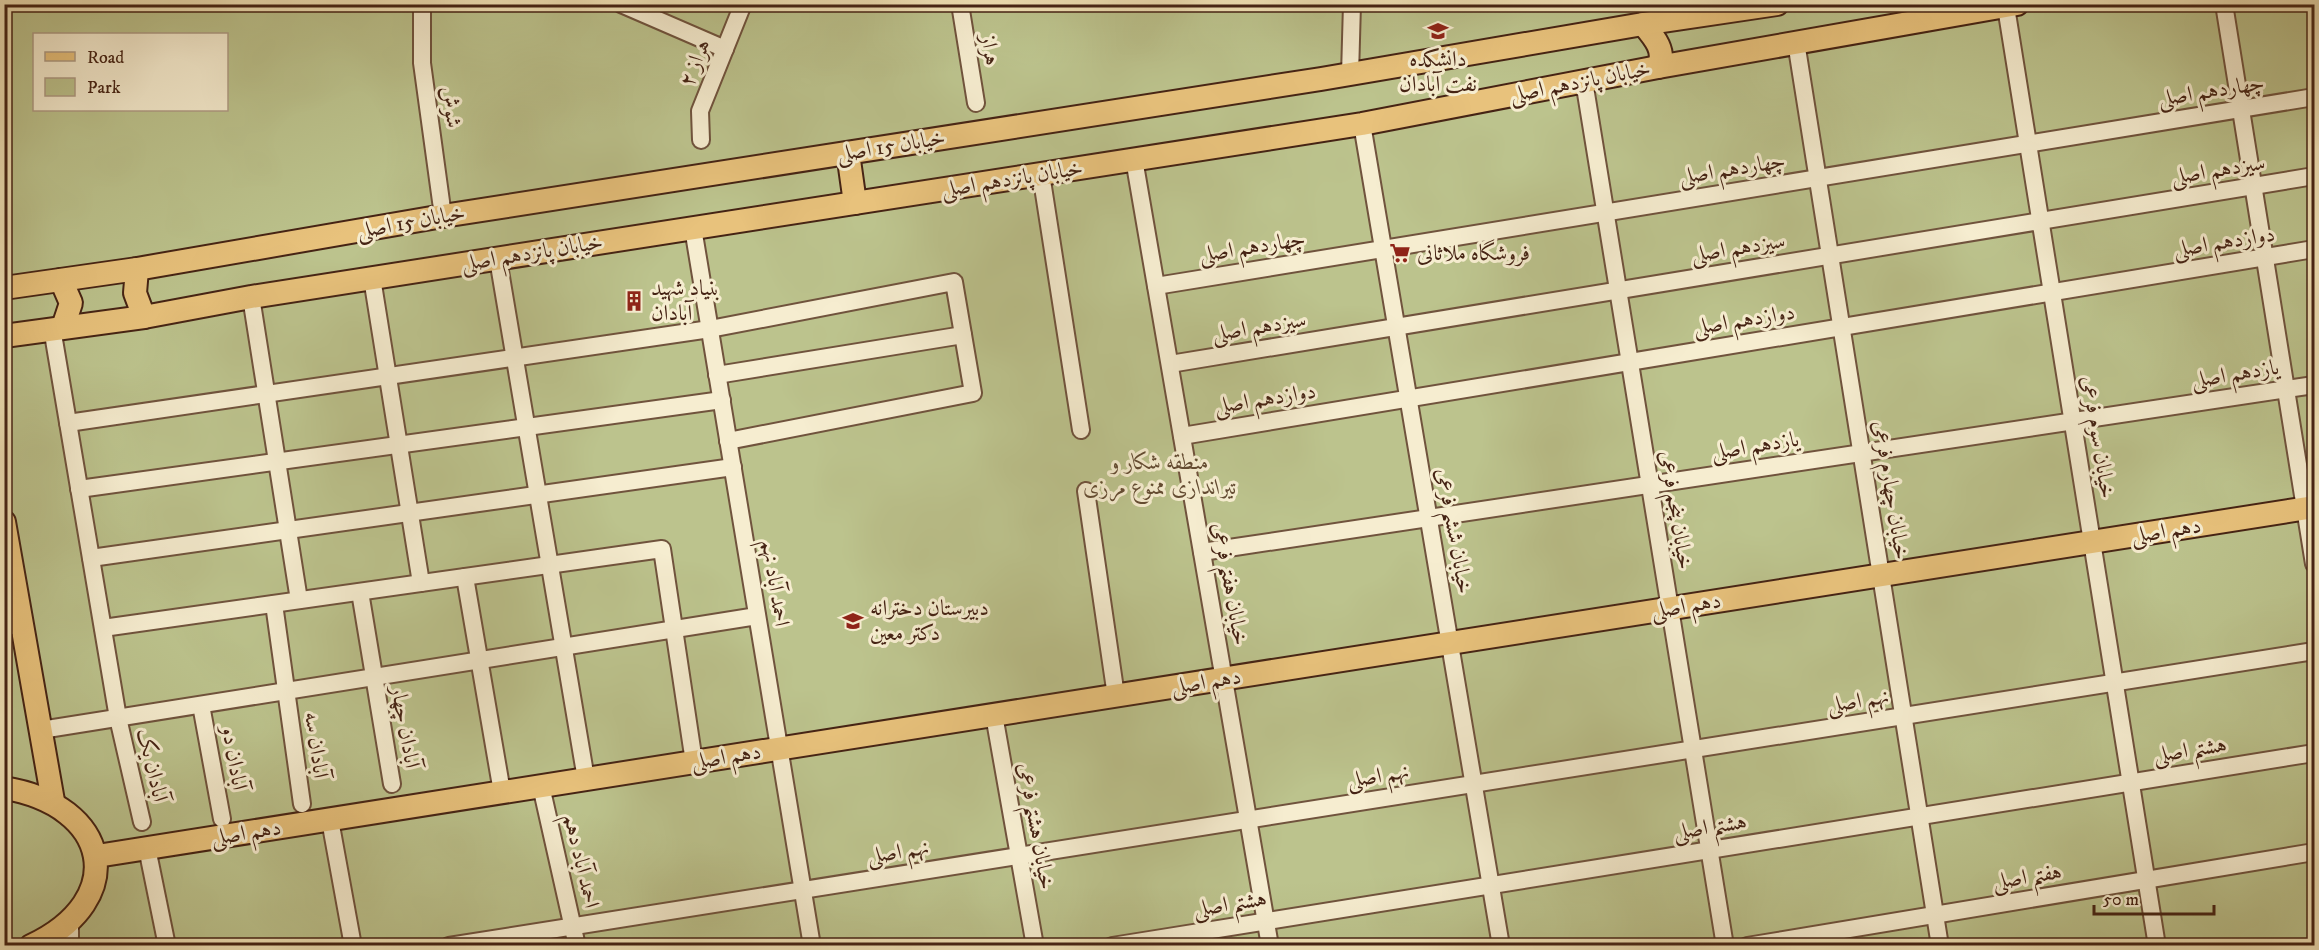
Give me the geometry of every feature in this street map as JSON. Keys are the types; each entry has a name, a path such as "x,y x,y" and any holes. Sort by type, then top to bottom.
{"main road":[{"name":"خیابان 15 اصلی","path":"4,288 137,269 443,216 1350,75 1643,24 1778,4"},
{"name":"خیابان پانزدهم اصلی","path":"4,336 144,317 250,297 1362,124 1796,42 2011,6"},
{"path":"1643,24 1658,45 1661,63 1659,67"},
{"path":"848,153 855,203"},
{"path":"137,269 135,293 144,317"},
{"path":"57,328 71,303 61,280"},
{"name":"دهم اصلی","path":"97,856 2310,508"},
{"path":"4,522 14,625 41,730 53,801"},
{"path":"4,788 53,801 81,823 97,856 92,892 70,921 31,945"}],"street":[{"name":"شوش","path":"422,4 422,63 443,216"},
{"path":"621,4 724,49"},
{"name":"هراز ۲","path":"701,140 700,111 743,4"},
{"name":"هراز","path":"960,4 976,103"},
{"path":"1350,75 1352,4"},
{"path":"2224,4 2286,389 2310,508 2314,564"},
{"name":"خیابان سوم فرعی","path":"2011,6 2040,222 2157,945"},
{"name":"خیابان چهارم فرعی","path":"1796,42 1940,945"},
{"name":"خیابان پنجم فرعی","path":"1584,81 1725,945"},
{"name":"چهاردهم اصلی","path":"1156,286 2314,97"},
{"name":"خیابان ششم فرعی","path":"1362,124 1501,945"},
{"name":"خیابان هفتم فرعی","path":"1134,159 1270,945"},
{"path":"1041,174 1081,430"},
{"name":"سیزدهم اصلی","path":"1170,364 2314,177"},
{"name":"احمد آباد نهم","path":"693,228 812,945"},
{"name":"دوازدهم اصلی","path":"1182,436 2314,249"},
{"path":"498,259 586,779"},
{"path":"372,278 421,583"},
{"path":"68,423 710,329 954,282 973,393 728,441"},
{"path":"250,297 299,600"},
{"name":"آبادان یک","path":"57,328 68,423 118,718 142,822"},
{"path":"717,375 963,335"},
{"name":"یازدهم اصلی","path":"1202,552 2314,385"},
{"path":"79,489 722,400"},
{"path":"91,558 733,467"},
{"path":"1086,491 1116,696"},
{"path":"103,628 662,549 694,762"},
{"path":"465,577 502,792"},
{"name":"آبادان چهار","path":"360,592 392,784"},
{"name":"آبادان سه","path":"274,604 302,804"},
{"path":"41,730 757,616"},
{"name":"نهم اصلی","path":"449,945 2314,651"},
{"name":"آبادان دو","path":"201,705 222,819"},
{"name":"خیابان هشتم فرعی","path":"994,715 1035,945"},
{"name":"هشتم اصلی","path":"1112,945 2314,753"},
{"name":"احمد آباد دهم","path":"541,786 577,945"},
{"path":"330,819 353,945"},
{"path":"147,848 166,945"},
{"name":"هفتم اصلی","path":"1747,945 2314,852"},
{"path":"70,921 70,945"}],"green space":[{"name":"منطقه شکار و تیراندازی ممنوع مرزی","path":"5,5 2314,5 2314,945 5,945"}],"place":[{"name":"دانشکده نفت آبادان","path":"1438,31"},
{"name":"فروشگاه ملاثانی","path":"1400,253"},
{"name":"بنیاد شهید آبادان","path":"634,301"},
{"name":"دبیرستان دخترانه دکتر معین","path":"853,621"}]}
